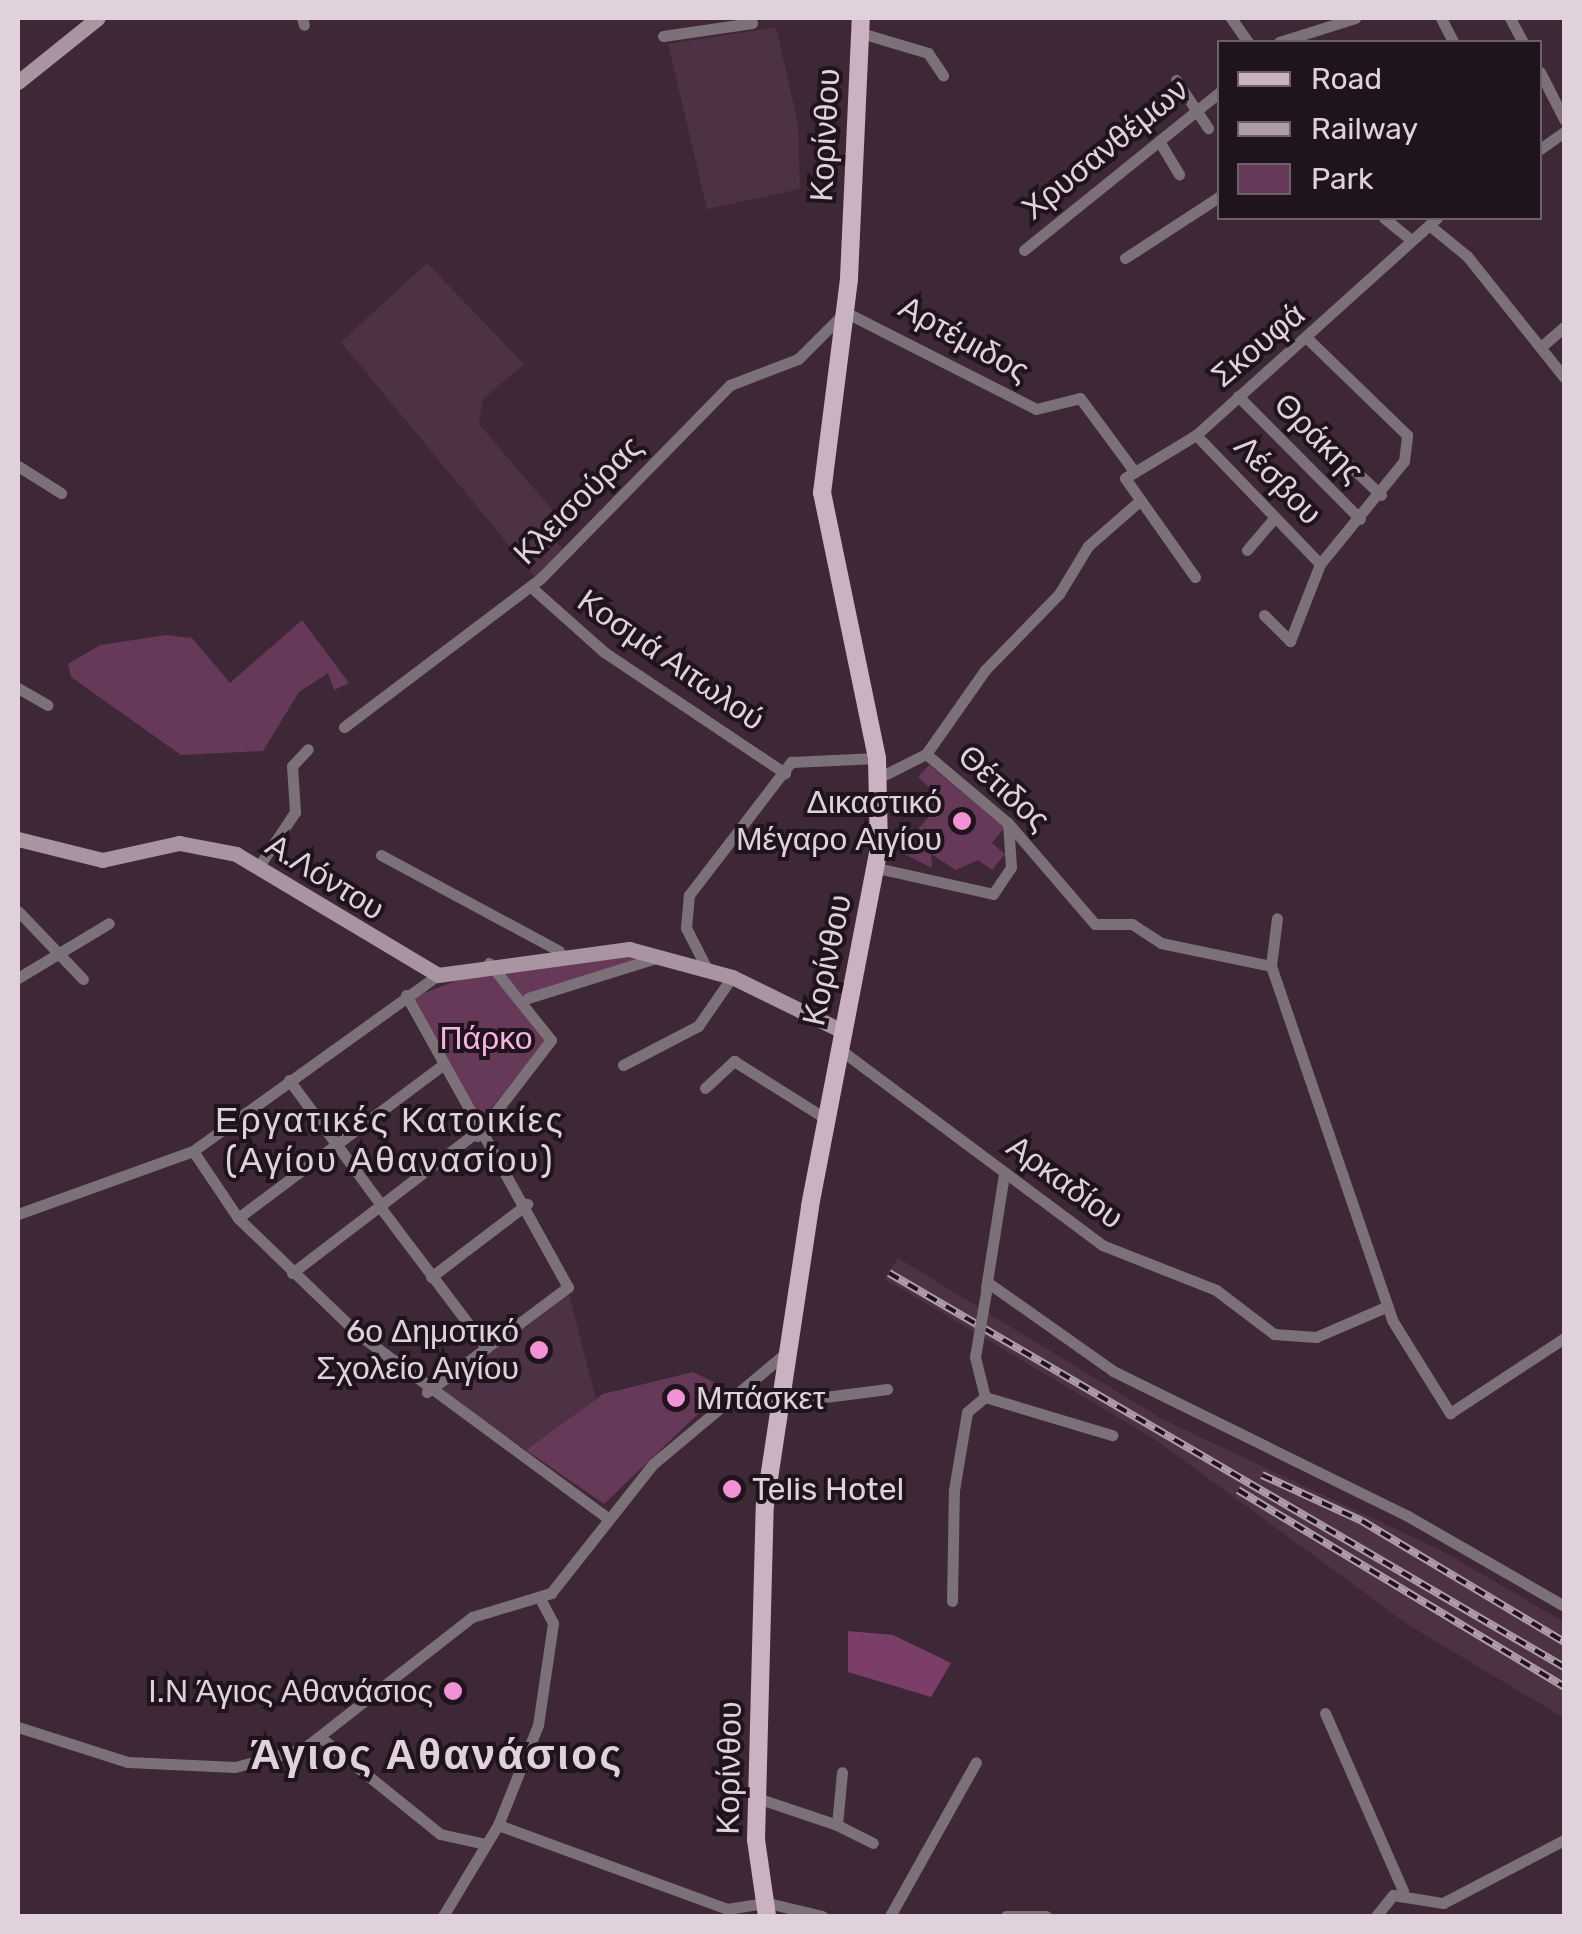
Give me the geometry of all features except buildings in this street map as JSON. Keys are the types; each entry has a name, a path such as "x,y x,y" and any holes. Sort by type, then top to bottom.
{"main road":[{"path":"18,82 98,18"},
{"name":"Κορίνθου","path":"765,1907 757,1798 765,1505 825,1118 878,868 878,768 822,493 846,312 861,25"},
{"name":"Α.Λόντου","path":"18,840 102,860 179,843 259,866 431,972"},
{"path":"431,972 560,951 664,954 732,977 840,1040"}],"street":[{"path":"1231,18 1247,40"},
{"path":"1510,18 1522,40"},
{"path":"1285,40 1347,19"},
{"path":"664,36 723,22 752,23"},
{"path":"861,25 928,53 943,76"},
{"path":"1542,76 1564,119"},
{"path":"1176,80 1208,128"},
{"name":"Χρυσανθέμων","path":"1024,250 1217,94"},
{"path":"1542,148 1564,132"},
{"path":"1160,140 1180,174"},
{"path":"1125,258 1217,198"},
{"path":"1386,220 1410,239"},
{"path":"1433,221 1542,346 1564,377"},
{"name":"Σκουφά","path":"1134,471 1196,436 1238,396 1308,340 1433,221"},
{"name":"Αρτέμιδος","path":"846,312 1036,409 1080,398 1134,471"},
{"name":"Κλεισούρας","path":"344,727 531,587 730,386 798,360 846,312"},
{"path":"1542,346 1564,327"},
{"path":"1264,615 1290,641 1320,564 1381,495 1404,460 1407,435 1308,340"},
{"name":"Θράκης","path":"1238,396 1360,519"},
{"name":"Λέσβου","path":"1196,436 1320,564"},
{"path":"1346,462 1381,495"},
{"path":"18,466 61,493"},
{"path":"1134,471 1123,485 1195,578"},
{"path":"706,968 686,928 689,895 785,773 800,757 878,768 926,754 988,666 1059,594 1088,546 1136,504"},
{"path":"1247,550 1275,517"},
{"name":"Κοσμά Αιτωλού","path":"531,587 604,652 785,773"},
{"path":"18,688 48,705"},
{"path":"259,866 295,812 292,766 308,749"},
{"name":"Θέτιδος","path":"926,754 1008,822 1095,924 1132,924 1162,942 1272,966"},
{"path":"878,868 993,894 1011,866 1008,822"},
{"path":"381,855 560,951"},
{"path":"18,911 83,979"},
{"path":"1277,918 1272,966 1388,1306 1450,1413 1564,1338"},
{"path":"18,978 109,923"},
{"path":"528,998 664,954"},
{"path":"292,1273 476,1134 551,1040 489,963"},
{"path":"18,1214 193,1151 406,995 431,972"},
{"path":"623,1066 698,1026 732,977"},
{"path":"406,995 476,1134 527,1204 568,1287 427,1392"},
{"name":"Αρκαδίου","path":"840,1040 1004,1174 1118,1254 1216,1290 1274,1334 1316,1337 1388,1306"},
{"path":"705,1088 734,1061 825,1118"},
{"path":"238,1218 441,1066"},
{"path":"289,1080 430,1277 486,1347"},
{"path":"193,1151 238,1218 292,1273 427,1392 606,1518"},
{"path":"985,1397 975,1356 1004,1174"},
{"path":"430,1277 527,1204"},
{"path":"986,1287 1113,1371 1406,1515 1564,1606"},
{"path":"18,1727 128,1762 191,1766 256,1764 320,1738 472,1617 541,1600 653,1464 788,1352"},
{"path":"779,1403 887,1389"},
{"path":"985,1397 1112,1435"},
{"path":"952,1601 954,1490 967,1412 985,1397"},
{"path":"444,1916 498,1825 544,1702 553,1623 541,1600"},
{"path":"1325,1713 1403,1891"},
{"path":"320,1738 440,1834 485,1844"},
{"path":"890,1916 976,1762"},
{"path":"837,1825 842,1772"},
{"path":"757,1798 837,1825 873,1843"},
{"path":"498,1825 727,1908 765,1907 822,1916"},
{"path":"1403,1891 1451,1900 1564,1840"},
{"path":"1376,1916 1403,1891"},
{"path":"1006,1916 1046,1916"}],"shaded area":[{"path":"776,27 798,124 800,189 707,209 668,44"},
{"path":"427,263 524,364 483,399 479,424 566,526 554,539 563,549 536,578 341,342"},
{"path":"898,1258 1162,1419 1444,1552 1564,1622 1564,1718 1410,1626 1156,1440 885,1279"},
{"name":"6ο Δημοτικό Σχολείο Αιγίου","path":"569,1294 596,1399 526,1450 440,1390"},
{"path":"848,1631 893,1635 951,1663 931,1697 848,1672"}],"green space":[{"path":"302,620 349,683 334,690 328,673 299,692 263,751 181,755 71,677 68,664 100,645 166,635 192,638 230,683"},
{"name":"Δικαστικό Μέγαρο Αιγίου","path":"929,765 1005,827 992,843 1005,854 992,870 978,860 956,870 931,854 932,868 898,851 936,809 919,803 931,789 918,777"},
{"path":"619,953 644,958 524,997 500,968"},
{"name":"Πάρκο","path":"487,969 546,1041 479,1123 414,997"},
{"path":"693,1372 725,1388 604,1504 526,1450 603,1394"}],"railway":[{"path":"889,1273 1564,1667"},
{"path":"1262,1475 1362,1521 1564,1642"},
{"path":"1238,1490 1564,1687"}],"place":[{"name":"Δικαστικό Μέγαρο Αιγίου","path":"962,821"},
{"name":"6ο Δημοτικό Σχολείο Αιγίου","path":"539,1350"},
{"name":"Μπάσκετ","path":"676,1398"},
{"name":"Telis Hotel","path":"732,1489"},
{"name":"Ι.Ν Άγιος Αθανάσιος","path":"453,1691"}],"district":[{"name":"Εργατικές Κατοικίες (Αγίου Αθανασίου)","path":"390,1140"},
{"name":"Άγιος Αθανάσιος","path":"437,1755"}]}
